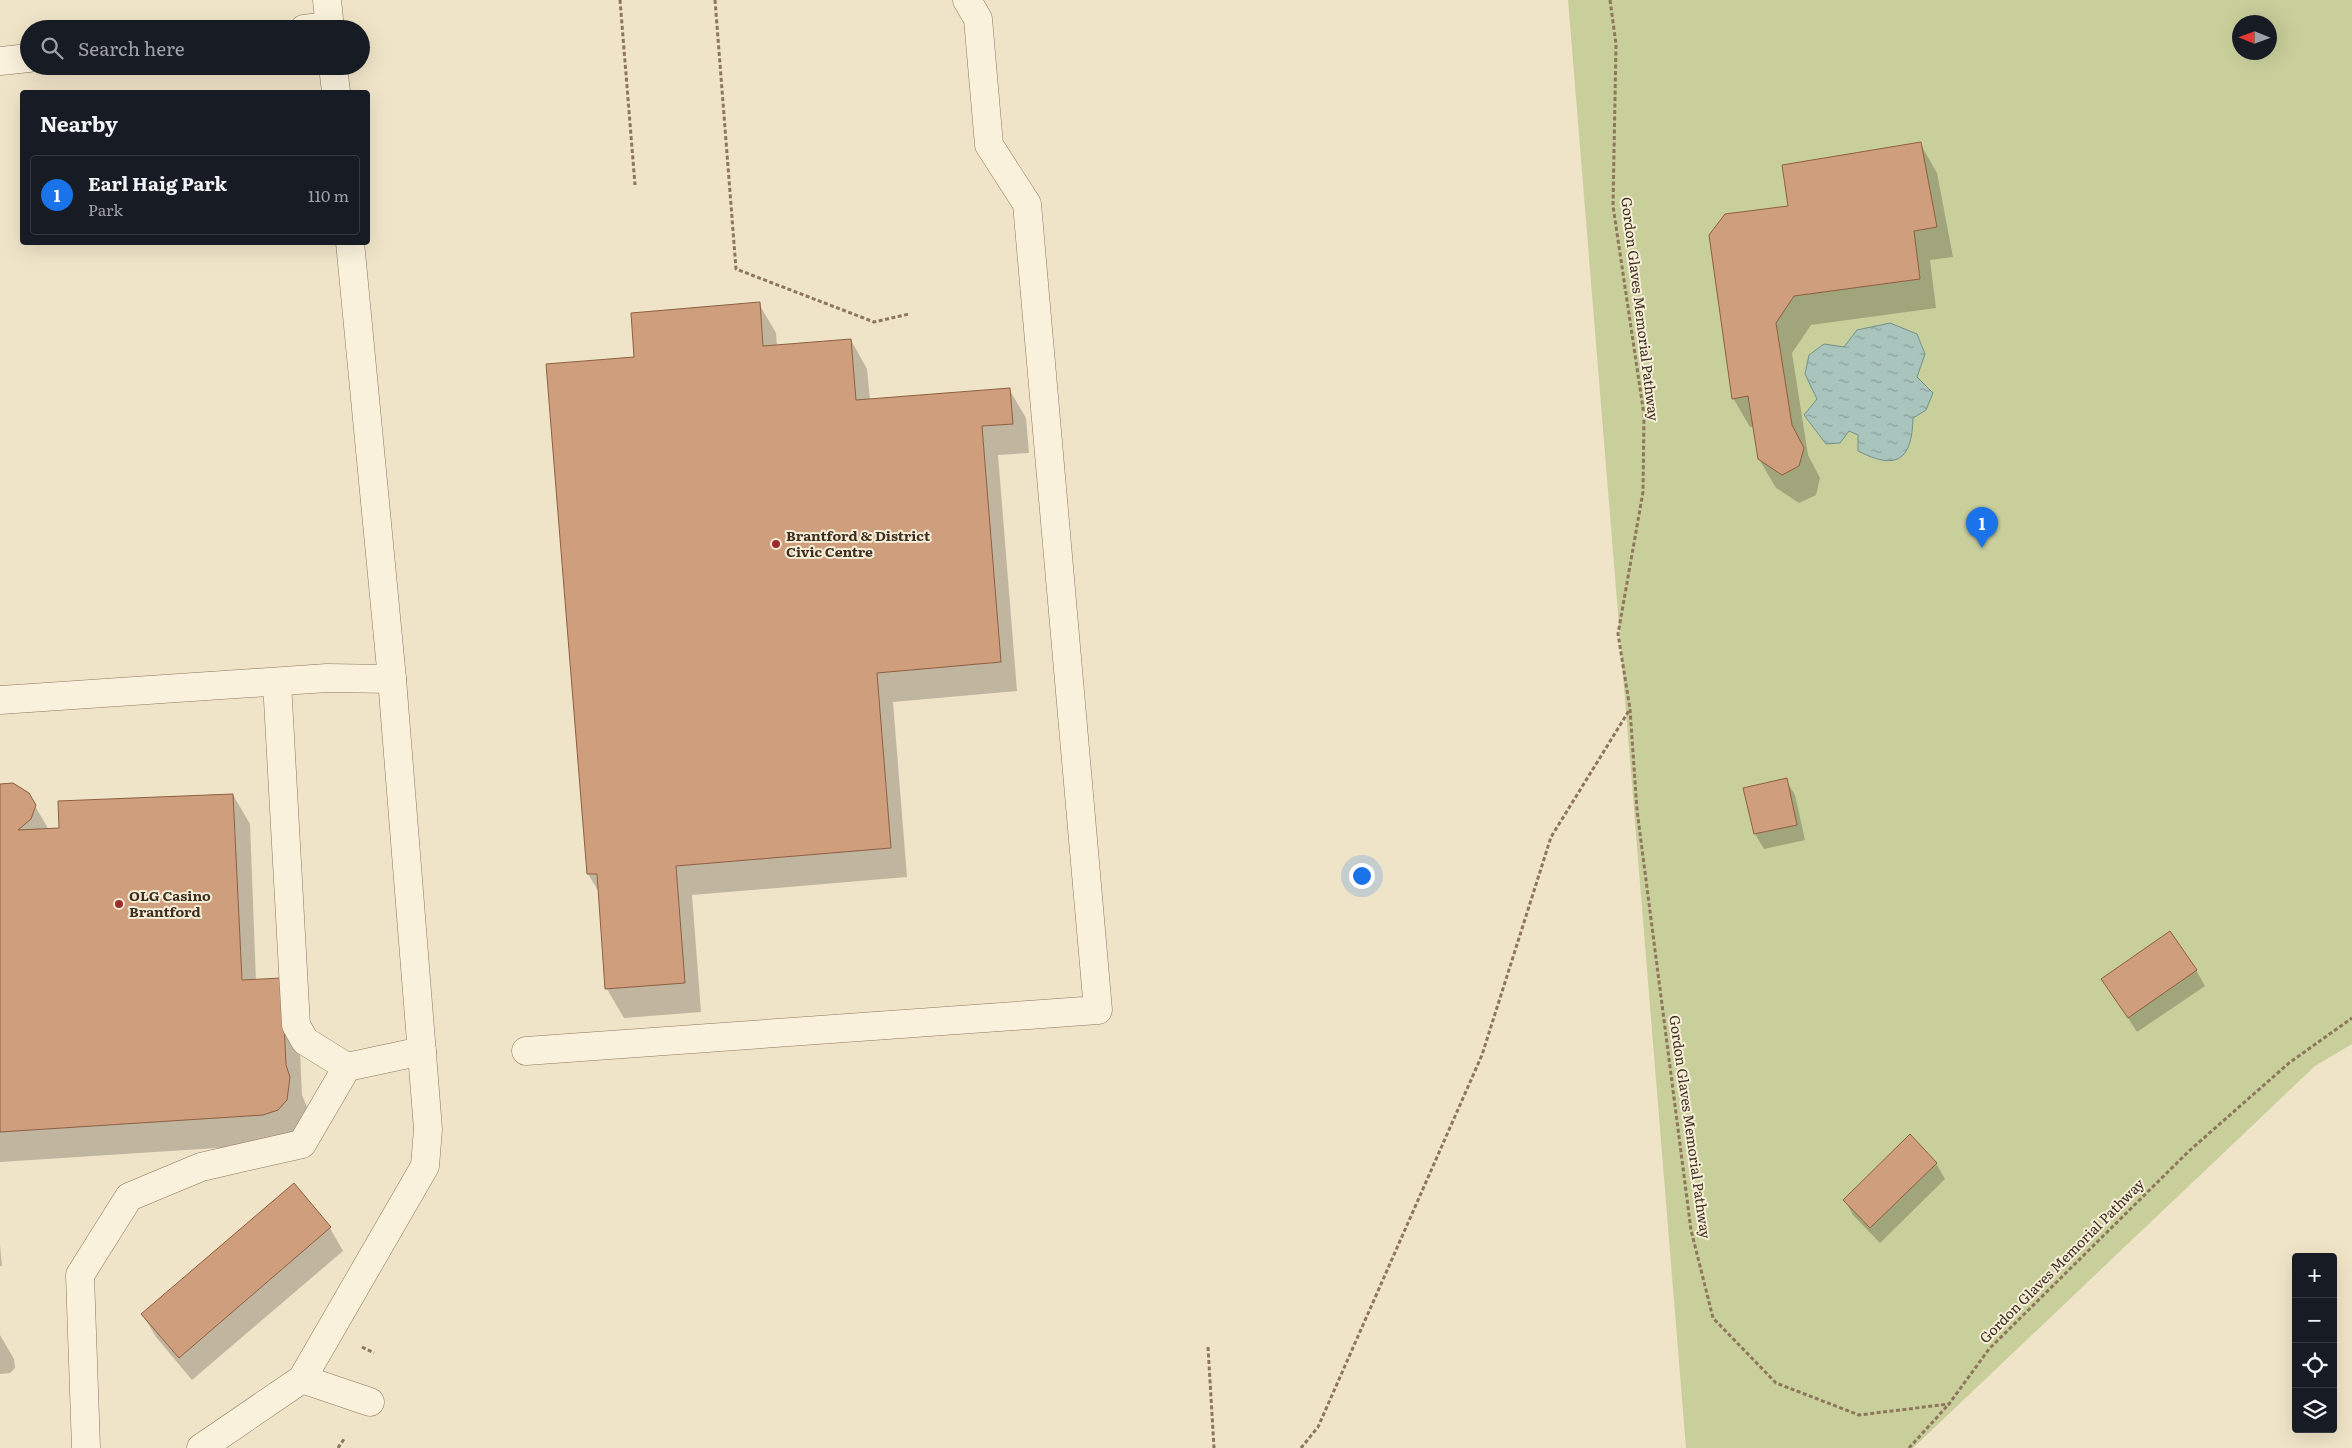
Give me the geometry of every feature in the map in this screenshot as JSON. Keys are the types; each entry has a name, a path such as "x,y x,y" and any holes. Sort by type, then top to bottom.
{"lane":[{"path":"526,1051 1098,1010 1028,204 989,145 978,6"},
{"path":"0,61 20,59"},
{"path":"334,75 336,90"},
{"path":"201,1448 302,1379 425,1166 428,1129 392,679 350,245"},
{"path":"0,700 327,678 392,679"},
{"path":"277,682 296,1025 305,1041 347,1067 422,1051"},
{"path":"86,1448 80,1275 129,1197 201,1167 302,1144 347,1067"},
{"path":"302,1379 370,1402"}],"path":[{"path":"620,0 635,185"},
{"path":"715,0 736,268 874,322 909,314"},
{"name":"Gordon Glaves Memorial Pathway","path":"1610,0 1616,44 1613,206 1644,415 1643,492 1618,634 1630,709 1639,820 1691,1230 1713,1318 1776,1383 1859,1415 1949,1404 1989,1349 2189,1151 2289,1063 2352,1018"},
{"path":"1301,1448 1318,1427 1482,1055 1552,837 1630,709"},
{"path":"1208,1347 1214,1448"},
{"path":"1909,1448 1949,1404"},
{"path":"338,1448 344,1439"}],"green space":[{"path":"1568,0 2352,0 2352,1044 2315,1066 1913,1448 1686,1448"}],"water":[{"path":"1890,323 1917,334 1925,354 1917,377 1933,393 1926,410 1913,418 1912,432 1905,452 1900,458 1883,460 1858,451 1858,435 1849,431 1840,443 1826,444 1804,415 1817,399 1805,374 1809,355 1824,344 1844,347 1857,330"}],"building":[{"path":"1921,142 1937,227 1914,231 1920,279 1794,296 1776,323 1792,425 1804,448 1799,466 1782,475 1758,459 1748,396 1732,399 1709,235 1725,214 1788,206 1782,165"},
{"name":"Brantford & District Civic Centre","path":"760,302 763,346 851,339 856,400 1010,388 1013,424 982,426 1001,662 877,673 891,848 676,866 685,983 605,989 597,874 587,874 546,364 634,357 631,313"},
{"path":"1787,778 1797,825 1754,834 1743,788"},
{"name":"OLG Casino Brantford","path":"13,783 29,793 36,805 31,819 18,830 59,828 58,801 233,794 242,980 282,978 286,1065 290,1077 287,1100 278,1110 263,1115 0,1132 0,784"},
{"path":"2170,931 2197,970 2128,1018 2101,979"},
{"path":"1910,1134 1937,1163 1870,1228 1843,1200"},
{"path":"294,1183 331,1227 179,1358 141,1314"}],"place":[{"name":"Brantford & District Civic Centre","path":"776,544"},
{"name":"Earl Haig Park","path":"1982,548"},
{"name":"OLG Casino Brantford","path":"119,904"}]}
